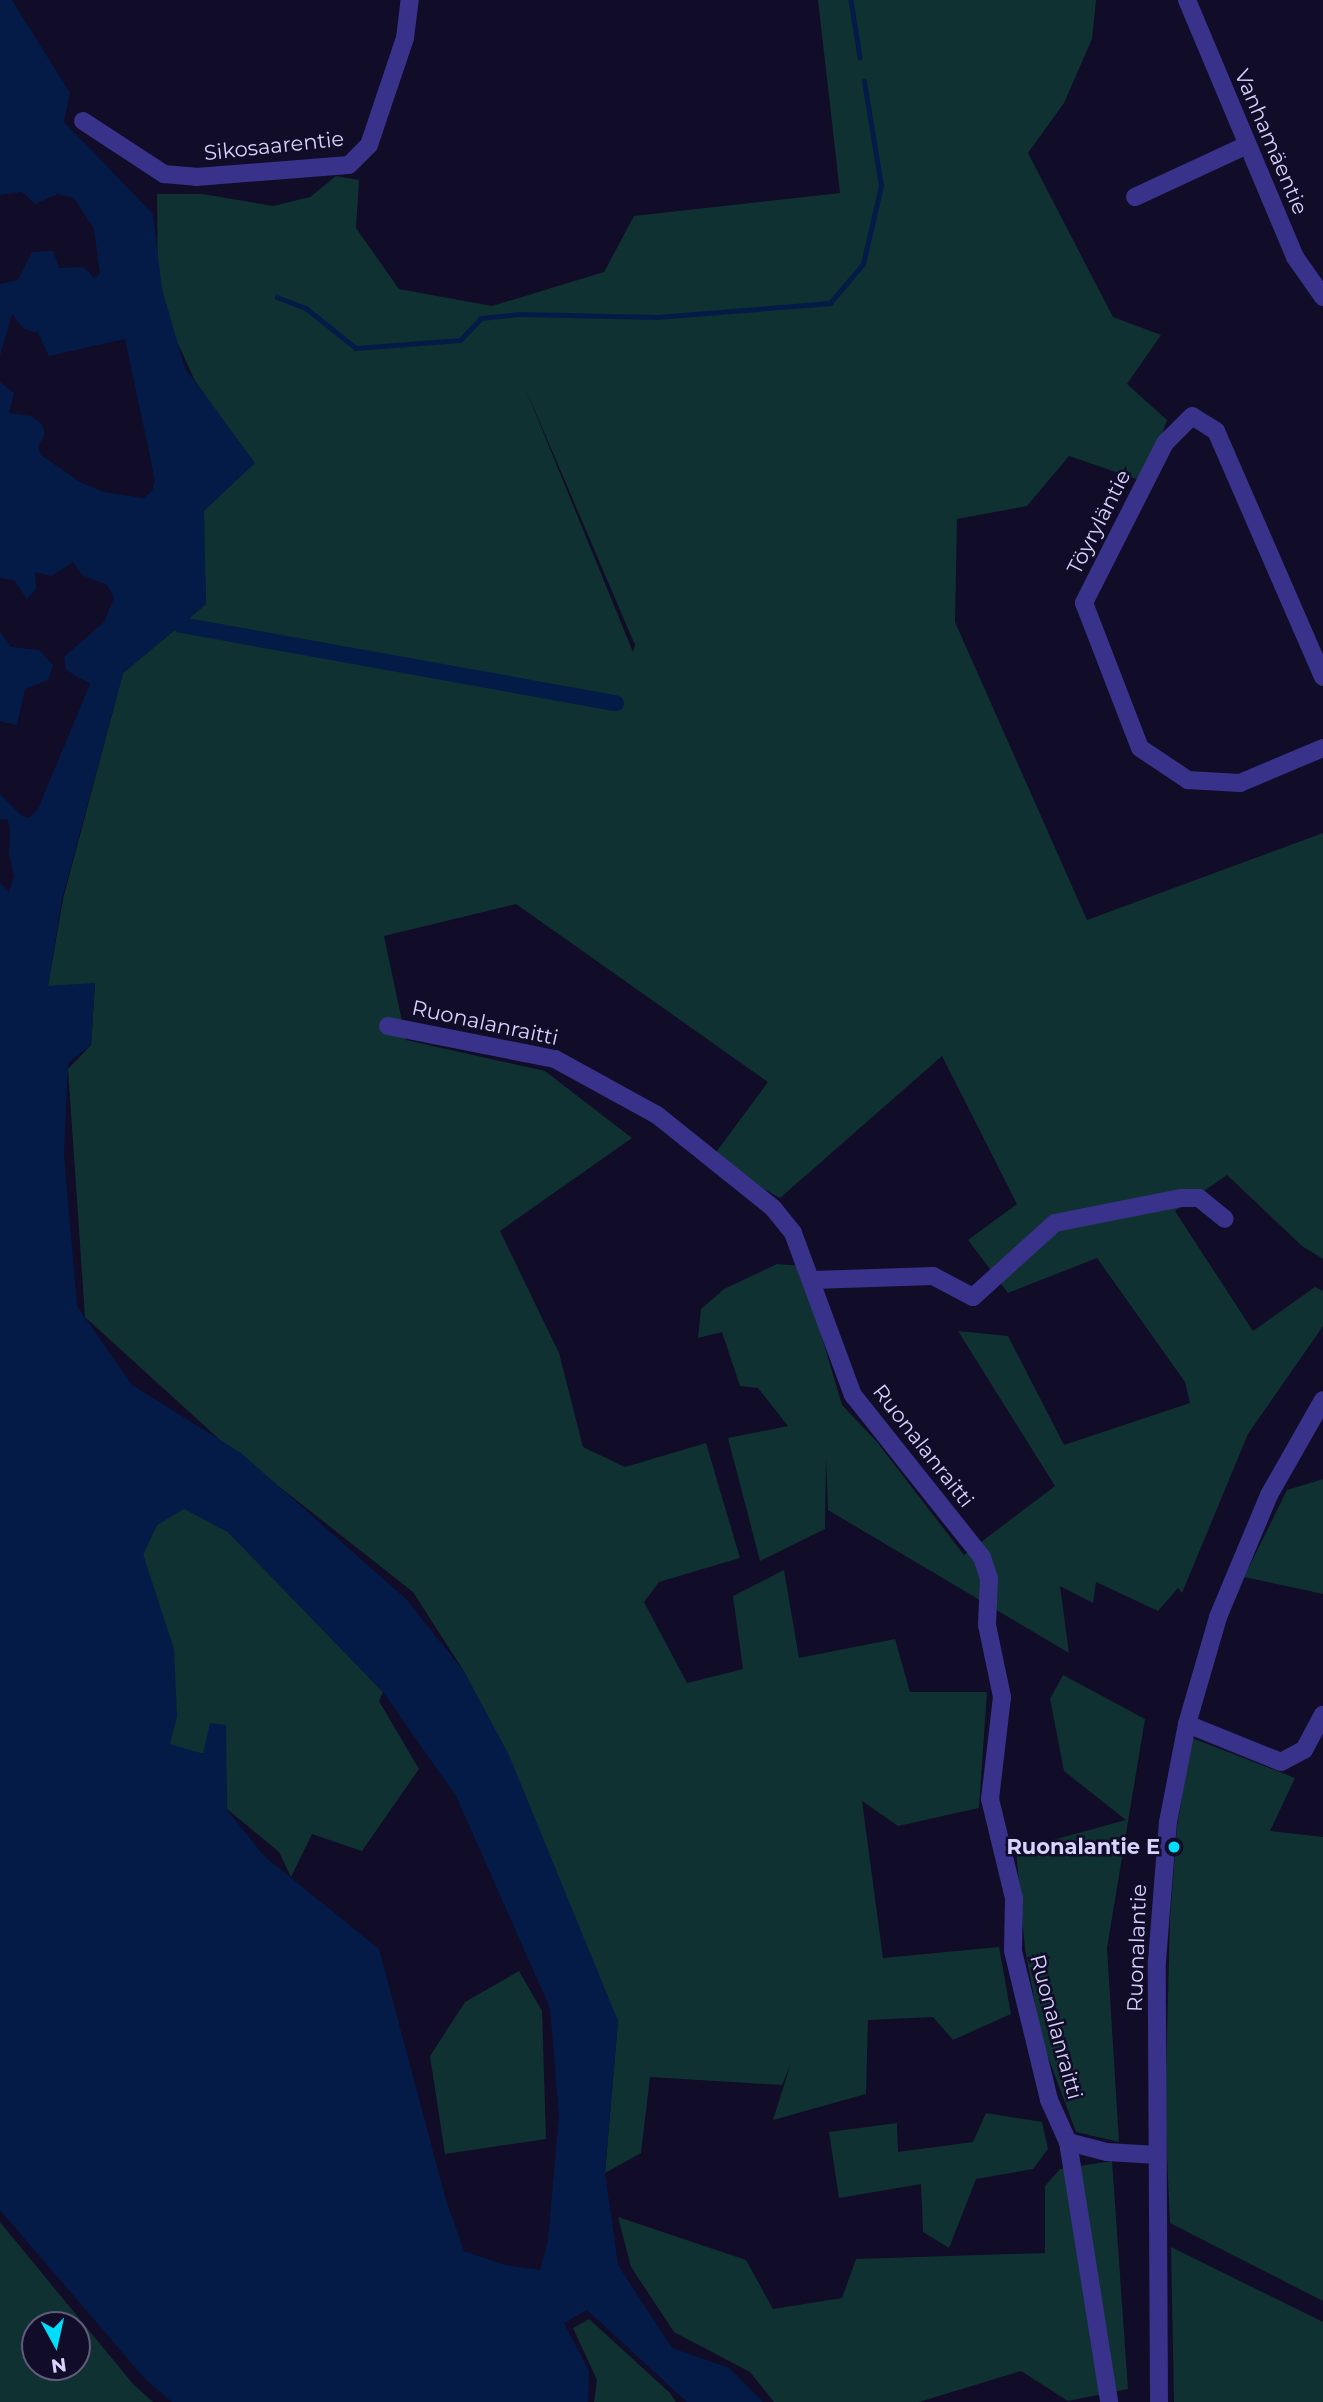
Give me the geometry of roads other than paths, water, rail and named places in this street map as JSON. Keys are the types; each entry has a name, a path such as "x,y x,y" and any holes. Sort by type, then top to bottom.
{"street":[{"name":"Sikosaarentie","path":"83,121 164,174 196,177 349,165 369,145 405,38 411,0"},
{"name":"Vanhamäentie","path":"1187,0 1295,257 1323,297"},
{"path":"1135,197 1247,145"},
{"name":"Töyryläntie","path":"1323,677 1216,431 1192,416 1164,443 1084,603 1140,748 1188,780 1240,783 1323,748"},
{"name":"Ruonalanraitti","path":"388,1026 555,1059 657,1115 773,1208 793,1233 813,1280 834,1352 853,1395 982,1556 986,1568 987,1625 1002,1697 990,1799 1014,1898 1013,1951 1026,2010 1049,2100 1068,2142 1108,2402"},
{"path":"813,1280 933,1276 973,1297 1055,1223 1181,1198 1199,1198 1225,1219"},
{"name":"Ruonalantie","path":"1159,2402 1157,2155 1161,1891 1187,1724 1218,1617 1247,1544 1323,1400"},
{"path":"1187,1724 1281,1762 1304,1750 1323,1715"},
{"path":"1068,2142 1107,2152 1157,2155"}],"water":[{"path":"0,0 12,0 70,93 64,122 153,214 162,289 185,368 255,463 204,511 206,604 123,673 62,899 48,986 95,983 91,1045 68,1063 64,1155 77,1306 132,1385 241,1453 406,1599 465,1673 509,1755 618,2021 605,2173 618,2265 672,2348 729,2368 763,2402 687,2402 587,2310 564,2323 589,2371 588,2402 172,2402 146,2380 91,2316 91,2311 87,2311 0,2210 0,883 9,892 14,876 9,854 10,827 7,819 0,819 0,794 22,816 29,818 38,809 90,684 66,670 64,657 104,622 114,598 107,585 82,575 73,562 51,576 35,572 36,589 27,599 14,580 0,578 0,382 14,393 9,413 31,416 42,424 45,434 38,447 41,455 80,482 104,492 144,498 152,491 155,480 125,339 49,356 38,333 24,329 12,314 0,356 0,284 18,280 32,252 53,251 59,268 84,267 94,278 100,274 94,229 74,198 58,194 35,204 22,192 0,195","holes":["184,1509 228,1532 383,1692 456,1796 550,2008 559,2116 548,2240 540,2270 505,2265 464,2251 446,2200 379,1949 264,1856 227,1810 226,1725 210,1723 203,1754 170,1744 177,1716 174,1649 143,1554 157,1525"]},
{"path":"0,631 11,647 39,650 53,665 48,680 25,689 17,725 0,721"}],"waterway":[{"path":"851,0 860,57"},
{"path":"277,297 306,308 356,348 460,340 481,318 520,314 657,317 830,303 863,264 881,186 864,81"},
{"path":"181,625 616,703"}],"place":[{"name":"Ruonalantie E","path":"1174,1847"}]}
